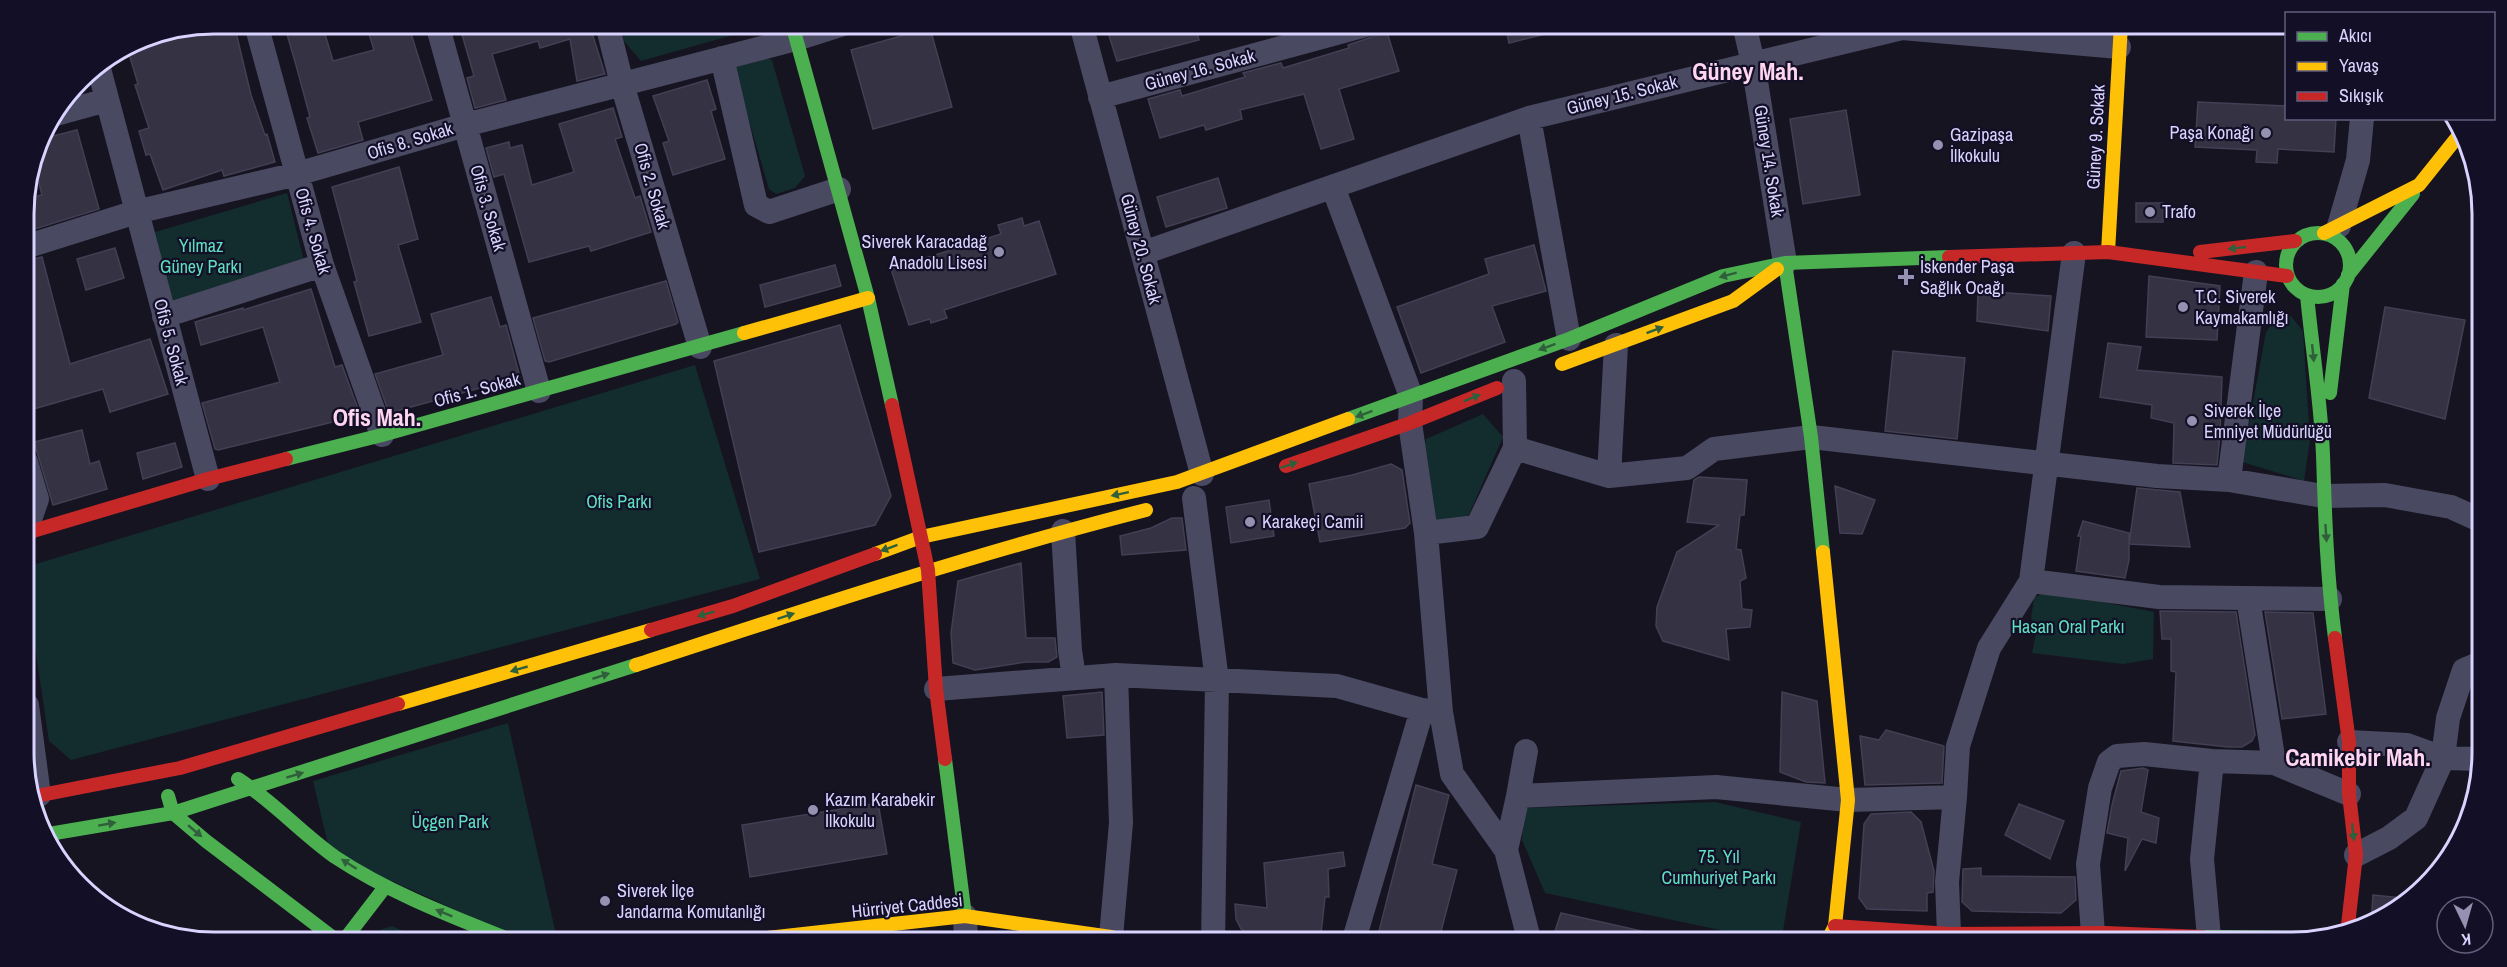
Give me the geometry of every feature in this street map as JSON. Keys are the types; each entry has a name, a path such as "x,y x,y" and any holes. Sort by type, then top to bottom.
{"main road":[{"path":"795,35 868,298 928,570 936,689 965,916"},
{"name":"Güney 9. Sokak","path":"2108,252 2120,36"},
{"path":"2295,241 2286,257 2287,276 2299,291 2307,295 2326,296 2335,292 2456,139"},
{"path":"2144,258 2295,241 2313,233 2332,229 2420,185"},
{"path":"2323,454 2346,279 2350,264 2348,253 2343,244 2334,237 2332,229"},
{"path":"40,795 180,768 733,606 921,537 1177,482 1196,492 1411,396 1569,339 1723,276 1785,262 2108,252 2287,276"},
{"path":"1544,370 1733,300 1785,262"},
{"path":"1785,262 1811,437 1848,800 1835,926 1832,932"},
{"path":"2307,295 2323,454 2323,496 2330,599 2349,742 2349,794 2356,855 2348,923"},
{"name":"Ofis 1. Sokak","path":"35,529 208,479 382,435 700,347 868,298"},
{"path":"1270,472 1410,423 1519,380"},
{"path":"54,833 173,813 928,570 1063,531 1161,507"},
{"path":"180,768 222,771 252,788 313,841 385,887 492,932"},
{"path":"180,768 168,782 167,794 173,813 327,932"},
{"path":"350,932 385,887"},
{"name":"Hürriyet Caddesi","path":"827,932 965,916 1070,932"},
{"path":"1835,926 1920,932"}],"street":[{"name":"Ofis 4. Sokak","path":"259,35 322,265 382,435"},
{"name":"Ofis 3. Sokak","path":"440,35 539,391"},
{"name":"Ofis 2. Sokak","path":"610,35 622,84 700,347"},
{"name":"Ofis 8. Sokak","path":"35,244 135,212 297,174 465,125 722,58 786,35"},
{"name":"Güney 20. Sokak","path":"1084,35 1143,253 1196,492 1217,681 1213,932"},
{"name":"Güney 16. Sokak","path":"1100,97 1329,35"},
{"name":"Güney 14. Sokak","path":"1747,35 1785,262"},
{"name":"Güney 15. Sokak","path":"1143,253 1529,118 1865,35"},
{"name":"Güney 15. Sokak","path":"2098,35 2120,36"},
{"path":"722,58 756,205 769,212 839,189"},
{"name":"Ofis 5. Sokak","path":"101,75 135,212 208,479"},
{"path":"67,111 107,100"},
{"path":"1529,118 1569,339"},
{"path":"2332,229 2358,160 2362,120"},
{"path":"1333,186 1411,396 1410,423 1426,533 1431,711 1452,774 1506,850 1527,932"},
{"path":"1948,932 1947,882 1958,746 1989,648 2031,581 2074,253"},
{"path":"164,316 322,265"},
{"path":"2229,480 2256,272"},
{"path":"1609,476 1616,345"},
{"path":"1426,533 1477,527 1515,448 1519,380"},
{"path":"1515,448 1609,476 1687,468 1714,449 1811,437 2157,476 2229,480 2323,496 2385,495 2451,507 2472,516"},
{"path":"1063,531 1070,650 1074,678"},
{"path":"2031,581 2159,597 2330,599"},
{"path":"2248,598 2274,763"},
{"path":"2356,855 2389,838 2416,818 2443,758 2448,718 2464,670 2472,667"},
{"path":"936,689 1116,675 1337,686 1431,711"},
{"path":"1116,675 1122,932"},
{"path":"1357,932 1431,711"},
{"path":"2349,742 2407,745 2443,758 2472,759"},
{"path":"1506,850 1526,751"},
{"path":"2100,932 2088,864 2100,788 2109,762 2117,756 2144,754 2212,761 2274,763 2349,794"},
{"path":"2209,932 2202,859 2212,761"},
{"path":"1518,796 1716,787 1848,800 1955,797"},
{"path":"965,916 966,932"}],"green space":[{"path":"623,35 733,35 641,61 624,41"},
{"path":"764,57 772,60 805,176 795,188 776,194 769,189 735,66"},
{"name":"Yılmaz Güney Parkı","path":"287,193 304,261 174,304 152,233"},
{"path":"2291,316 2303,331 2310,440 2304,481 2242,462 2266,332 2276,318"},
{"name":"Ofis Parkı","path":"695,365 760,579 71,760 49,741 35,647 35,564"},
{"path":"1483,414 1503,437 1464,526 1434,521 1423,453 1426,439"},
{"name":"Hasan Oral Parkı","path":"2046,591 2154,612 2153,659 2123,664 2032,653 2037,629 2031,618 2034,598"},
{"name":"Üçgen Park","path":"508,723 556,932 505,932 330,853 313,781"},
{"name":"75. Yıl Cumhuriyet Parkı","path":"1715,802 1801,822 1783,932 1729,932 1545,893 1522,840 1524,808"},
{"path":"392,926 405,932 380,932"}],"building":[{"path":"202,35 237,35 251,95 265,135 267,134 275,162 224,176 222,170 163,190 150,154 146,155 139,131 149,128 135,85 138,84 130,56 145,48 179,38"},
{"path":"287,35 325,35 333,61 374,50 369,35 411,35 432,100 358,122 363,140 318,153 307,118 310,117"},
{"path":"462,35 593,35 605,74 577,81 570,39 540,48 538,41 492,54 506,100 475,108 467,78 474,76"},
{"path":"905,35 932,35 952,107 873,129 851,50"},
{"path":"1109,35 1198,35 1199,40 1117,61"},
{"path":"1378,35 1388,35 1399,71 1339,89 1354,139 1321,149 1304,94 1240,110 1242,119 1206,130 1204,125 1160,138 1148,99 1180,90 1182,96 1245,77 1243,73 1281,63 1283,68 1349,48 1348,45"},
{"path":"1507,35 1542,35 1509,43"},
{"path":"707,80 716,109 711,111 725,159 673,175 663,143 669,141 653,96"},
{"name":"Paşa Konağı","path":"2198,102 2285,106 2285,120 2336,120 2334,152 2278,149 2277,163 2256,162 2257,150 2195,147"},
{"path":"613,108 622,137 615,139 635,198 640,196 651,232 591,251 589,246 529,262 504,174 494,177 486,148 509,142 510,148 522,145 532,185 574,172 559,124"},
{"path":"1846,110 1860,195 1803,204 1790,119"},
{"path":"77,130 99,209 35,229 35,197 42,195 38,181 53,136"},
{"path":"399,167 418,239 398,245 421,322 369,336 332,187"},
{"path":"1218,178 1227,208 1166,227 1157,197"},
{"name":"Trafo","path":"2136,203 2163,203 2163,222 2136,222"},
{"path":"1022,218 1024,226 1039,221 1056,274 944,310 947,318 931,323 930,319 909,325 891,269 1001,234 998,225"},
{"path":"1534,245 1546,291 1492,306 1505,342 1421,373 1397,307 1489,274 1485,259"},
{"path":"115,248 124,278 86,290 77,259"},
{"path":"42,257 70,364 150,339 168,394 110,412 103,389 35,409 35,259"},
{"path":"835,265 841,286 765,307 760,285"},
{"name":"T.C. Siverek Kaymakamlığı","path":"2149,276 2220,286 2217,340 2146,337"},
{"path":"666,281 678,322 676,324 549,362 545,361 533,318"},
{"path":"311,289 335,367 342,365 358,409 353,417 215,449 202,403 280,382 263,327 201,345 195,322"},
{"path":"1978,291 2051,296 2048,331 1977,321"},
{"path":"491,297 500,327 506,325 520,377 389,413 375,374 443,355 431,314"},
{"path":"2385,307 2465,320 2445,419 2369,398"},
{"path":"840,325 891,496 875,525 759,552 714,361"},
{"name":"Siverek İlçe Emniyet Müdürlüğü","path":"2108,343 2141,347 2137,370 2222,377 2217,465 2173,463 2174,423 2151,418 2152,405 2100,397"},
{"path":"1893,351 1965,358 1957,439 1885,431"},
{"path":"82,430 90,464 99,461 107,489 53,505 35,442"},
{"path":"175,443 182,467 143,479 137,453"},
{"path":"1391,464 1402,470 1410,523 1405,528 1320,542 1309,484"},
{"path":"1699,477 1747,480 1744,515 1740,515 1736,549 1741,550 1746,578 1740,581 1742,609 1752,610 1750,627 1726,629 1729,660 1663,641 1656,626 1657,607 1677,552 1719,525 1687,522 1694,480"},
{"path":"1835,486 1875,500 1862,534 1840,533"},
{"path":"2137,488 2180,492 2190,547 2129,544"},
{"name":"Karakeçi Camii","path":"1269,500 1274,536 1231,543 1226,507"},
{"path":"1172,518 1182,518 1186,550 1122,555 1120,536 1151,528"},
{"path":"2083,521 2129,533 2129,560 2125,578 2076,571 2081,536 2078,536"},
{"path":"1021,563 1026,638 1055,638 1057,657 1048,662 1026,662 975,670 953,663 951,633 958,581"},
{"path":"2160,611 2236,612 2255,735 2252,741 2242,747 2228,747 2173,741 2176,672 2171,671 2171,639 2162,639"},
{"path":"2265,612 2313,613 2326,714 2282,719"},
{"path":"1102,692 1104,735 1067,738 1063,696"},
{"path":"1782,692 1817,701 1825,783 1806,782 1780,772"},
{"path":"1886,730 1944,746 1942,783 1865,785 1860,736 1879,740"},
{"path":"2143,768 2148,770 2141,812 2159,818 2156,843 2142,839 2125,871 2128,838 2107,833 2121,771"},
{"path":"1416,785 1449,795 1432,864 1457,870 1441,932 1379,932"},
{"path":"878,803 887,854 750,877 742,825"},
{"path":"2019,804 2064,821 2050,859 2005,835"},
{"path":"1911,812 1921,822 1934,871 1933,892 1927,893 1927,911 1867,909 1859,898 1864,824 1871,814"},
{"path":"1343,852 1345,866 1328,869 1329,897 1325,897 1321,932 1246,932 1241,929 1236,919 1235,904 1267,908 1264,863"},
{"path":"1981,868 1981,876 2075,877 2076,900 2061,913 1972,911 1962,902 1963,869"},
{"path":"2373,895 2398,898 2383,908 2372,914"},
{"path":"1561,913 1646,932 1555,932"}],"traffic: fast":[{"path":"795,35 868,298 892,405"},
{"path":"2348,275 2413,194"},
{"path":"2318,233 2330,235 2341,242 2348,253 2350,265 2348,277 2341,288 2330,295 2318,297 2306,295 2295,288 2288,277 2286,265 2288,253 2295,242 2306,235 2318,233"},
{"path":"1348,419 1569,339 1723,276 1785,263 1949,257"},
{"path":"1785,263 1811,437 1823,552"},
{"path":"2330,393 2343,284"},
{"path":"2307,295 2320,415 2328,570 2335,638"},
{"path":"286,459 382,435 744,333"},
{"path":"54,833 173,813 636,665"},
{"path":"945,759 965,916"},
{"path":"238,779 323,848 356,870 424,905 491,932"},
{"path":"168,796 173,813 326,932"},
{"path":"350,932 385,887"}],"traffic: slow":[{"path":"2108,252 2120,35"},
{"path":"2324,233 2419,185 2456,139"},
{"path":"1562,364 1733,301 1777,269"},
{"path":"744,333 868,298"},
{"path":"875,554 921,537 1177,482 1348,419"},
{"path":"636,665 953,564 1146,510"},
{"path":"1823,552 1848,800 1835,926 1832,932"},
{"path":"398,704 651,630"},
{"path":"821,932 965,916 1076,932"}],"traffic: jam":[{"path":"2200,252 2295,241"},
{"path":"1949,257 2108,252 2287,276"},
{"path":"1286,466 1410,423 1497,388"},
{"path":"892,405 928,570 936,689 945,759"},
{"path":"35,530 208,479 286,459"},
{"path":"651,630 733,606 875,554"},
{"path":"2335,638 2349,742 2349,794 2356,855 2348,923"},
{"path":"40,795 180,768 398,704"},
{"path":"1835,926 1920,932"}],"place":[{"name":"Paşa Konağı","path":"2266,133"},
{"name":"Gazipaşa İlkokulu","path":"1938,145"},
{"name":"Trafo","path":"2150,212"},
{"name":"Siverek Karacadağ Anadolu Lisesi","path":"999,252"},
{"name":"İskender Paşa Sağlık Ocağı","path":"1906,277"},
{"name":"T.C. Siverek Kaymakamlığı","path":"2183,307"},
{"name":"Siverek İlçe Emniyet Müdürlüğü","path":"2192,421"},
{"name":"Karakeçi Camii","path":"1250,522"},
{"name":"Kazım Karabekir İlkokulu","path":"813,810"},
{"name":"Siverek İlçe Jandarma Komutanlığı","path":"605,901"}],"district":[{"name":"Güney Mah.","path":"1748,72"},
{"name":"Ofis Mah.","path":"377,418"},
{"name":"Camikebir Mah.","path":"2358,758"}]}
